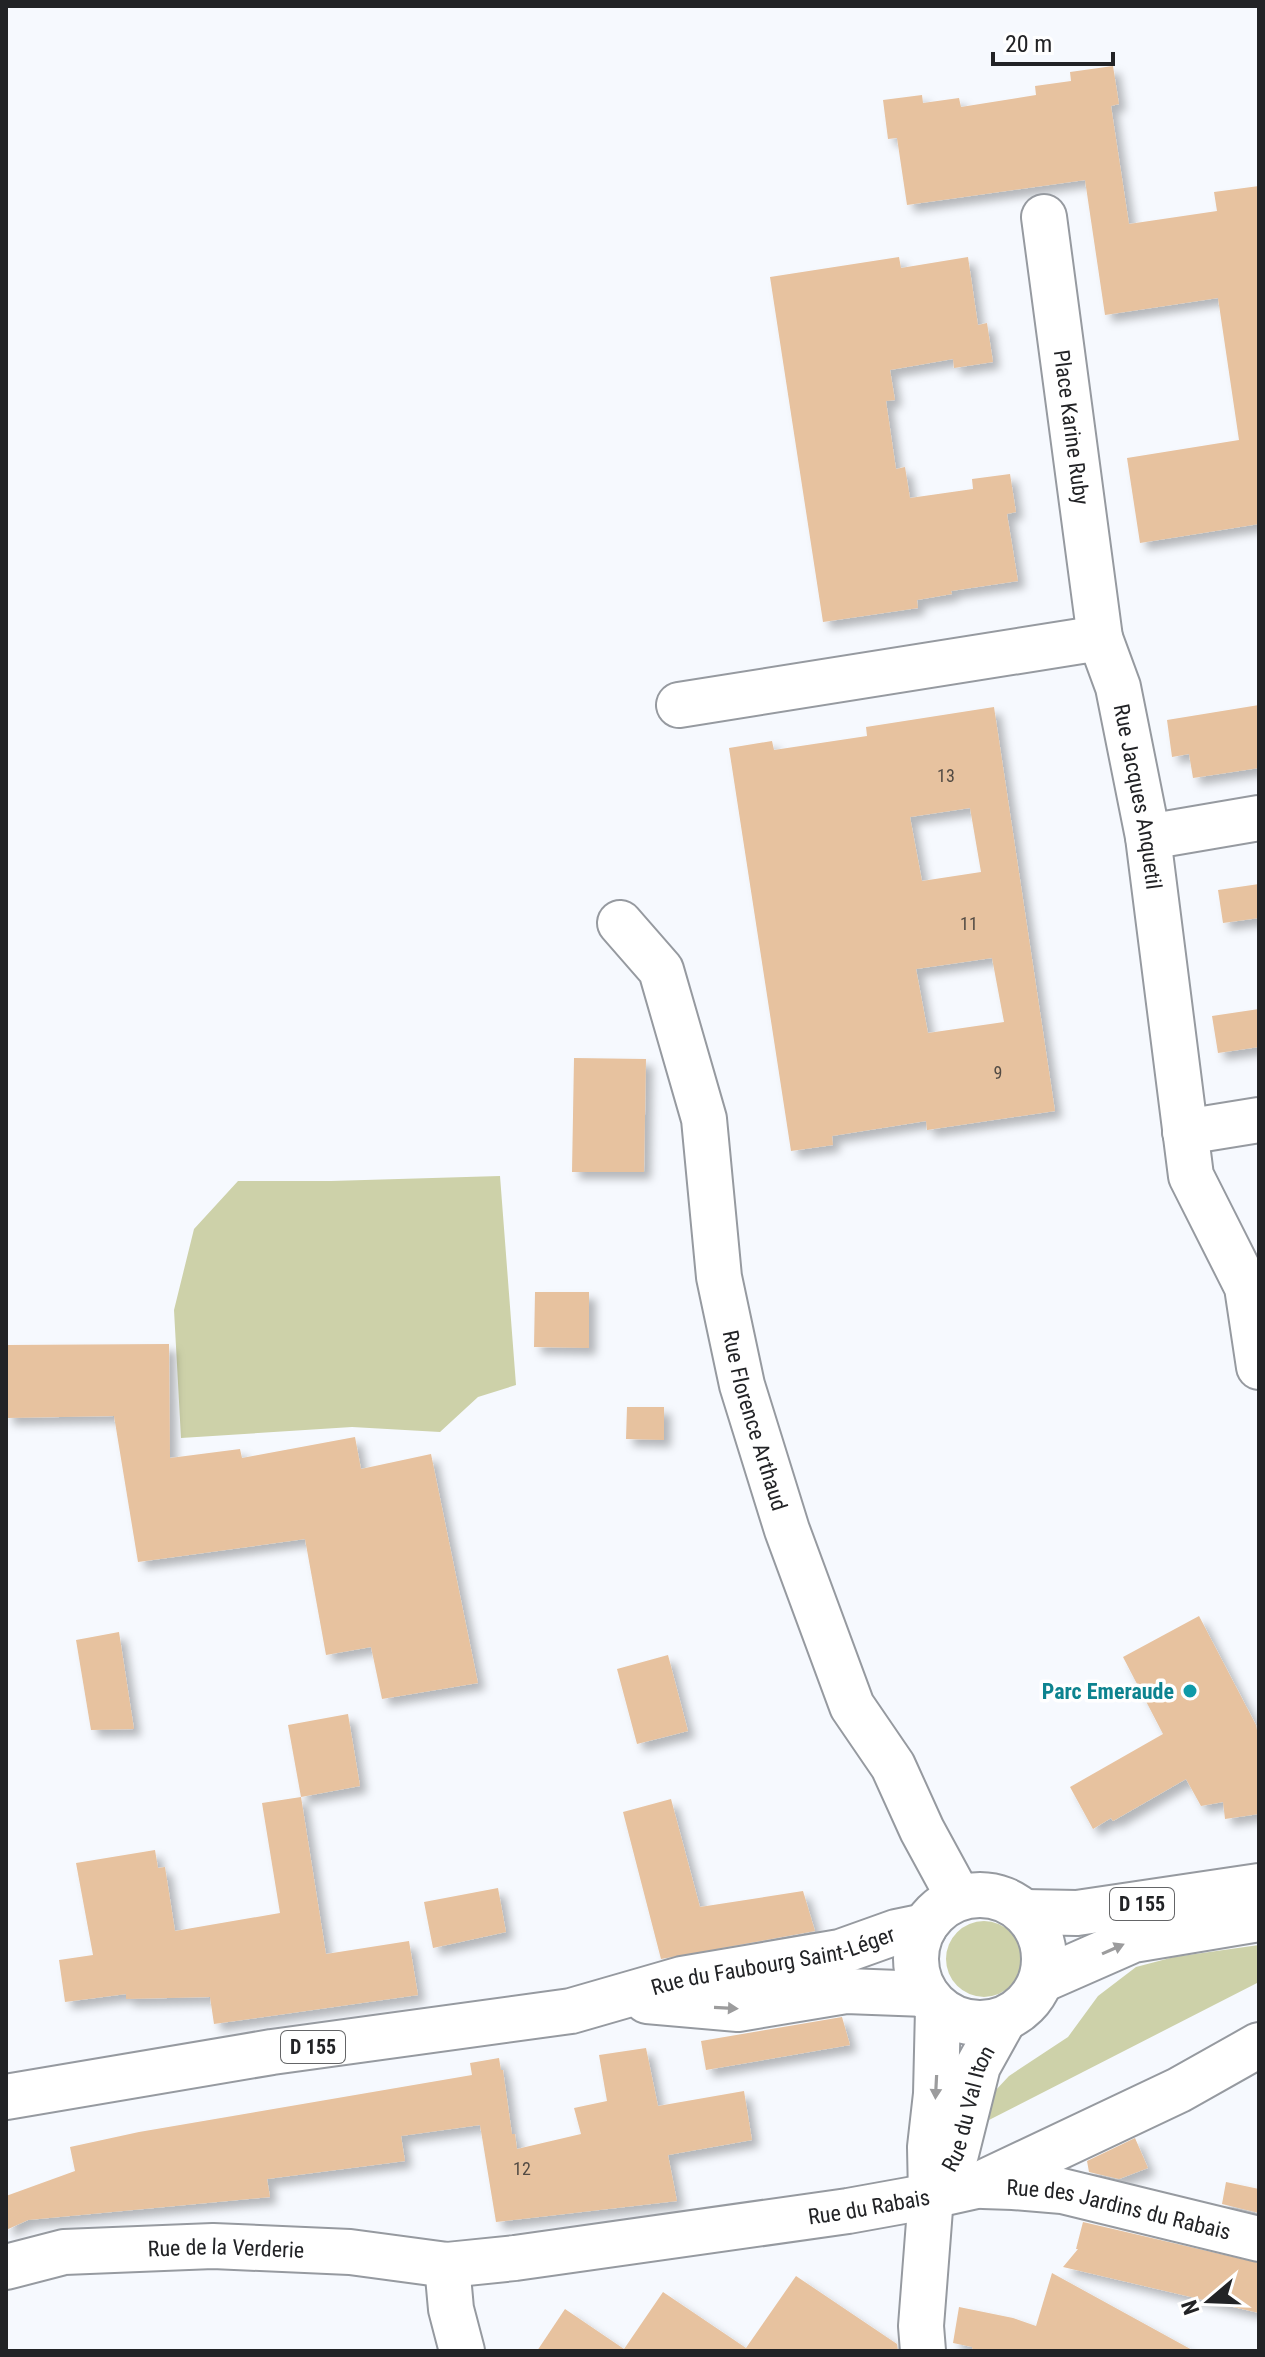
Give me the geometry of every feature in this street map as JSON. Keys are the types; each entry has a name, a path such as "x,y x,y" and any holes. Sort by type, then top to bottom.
{"street":[{"name":"Place Karine Ruby","path":"1044,217 1100,638"},
{"path":"679,705 1100,638"},
{"name":"Rue Jacques Anquetil","path":"1100,638 1118,687 1148,837 1191,1176 1247,1287 1259,1367"},
{"path":"1148,837 1259,818"},
{"name":"Rue Florence Arthaud","path":"620,923 661,970 704,1119 719,1277 742,1385 787,1530 852,1706 893,1766 922,1830 959,1898"},
{"path":"1185,1132 1259,1120"},
{"name":"D 155","path":"1025,1912 1077,1913 1259,1886"},
{"path":"982,1894 1006,1899 1025,1912 1040,1932 1045,1956 1042,1980 1027,2005 1003,2021 980,2025 957,2020 932,2002 917,1972 916,1948 925,1926 939,1909 959,1898 982,1894"},
{"name":"D 155","path":"1042,1980 1133,1940 1259,1919"},
{"name":"Rue du Faubourg Saint-Léger","path":"6,2097 272,2052 571,2011 682,1979 840,1952 896,1932 925,1926"},
{"name":"Rue du Faubourg Saint-Léger","path":"620,1998 738,2009 846,1991 932,2002"},
{"name":"Rue du Val Iton","path":"923,2351 921,2326 931,2196 930,2147 936,2094 932,2002"},
{"name":"Rue du Val Iton","path":"931,2196 956,2154 978,2066 1003,2021"},
{"name":"Rue du Rabais","path":"447,2265 848,2211 976,2186 1179,2090 1259,2045"},
{"name":"Rue des Jardins du Rabais","path":"976,2186 1062,2191 1259,2239"},
{"name":"Rue de la Verderie","path":"6,2267 64,2252 213,2246 350,2252 447,2265"},
{"path":"447,2265 451,2309 462,2351"}],"green space":[{"path":"500,1176 516,1385 478,1397 440,1432 352,1427 181,1438 174,1310 194,1229 238,1181"},
{"path":"984,1921 998,1924 1011,1932 1019,1945 1022,1959 1019,1973 1011,1986 998,1994 984,1997 970,1994 957,1986 949,1973 946,1959 949,1945 957,1932 970,1924"},
{"path":"1259,1945 1259,1982 989,2120 994,2092 1009,2076 1068,2037 1098,1996 1136,1967 1174,1957"}],"building":[{"path":"1113,66 1119,104 1111,106 1129,224 1217,211 1214,192 1259,186 1259,524 1140,543 1127,458 1239,440 1218,298 1105,315 1085,180 907,205 897,138 888,139 883,100 922,95 923,103 959,98 961,107 1036,95 1035,86 1071,81 1070,72"},
{"path":"899,257 901,268 968,257 978,325 987,323 993,362 954,368 953,359 890,370 895,400 886,401 896,469 905,467 910,498 973,489 972,479 1010,474 1016,512 1007,514 1018,581 951,591 952,594 917,600 918,608 823,622 770,277"},
{"path":"1259,705 1259,768 1193,778 1189,754 1172,757 1167,720"},
{"path":"994,707 1055,1111 927,1130 926,1121 832,1136 833,1145 791,1151 729,748 772,741 774,750 867,736 866,727","holes":["970,808 981,872 922,881 910,817","992,958 1004,1022 928,1033 916,969"]},
{"path":"1259,884 1259,918 1223,923 1218,890"},
{"path":"1259,1009 1259,1047 1218,1053 1212,1016"},
{"path":"574,1058 646,1059 644,1172 572,1172"},
{"path":"535,1292 589,1292 589,1348 534,1347"},
{"path":"169,1344 170,1458 240,1449 242,1458 355,1437 361,1469 431,1454 478,1683 382,1699 371,1647 326,1655 305,1539 138,1562 114,1416 6,1418 6,1345"},
{"path":"627,1407 664,1407 664,1440 626,1439"},
{"name":"Parc Emeraude","path":"1199,1616 1256,1725 1259,1741 1259,1814 1225,1819 1223,1802 1201,1806 1186,1779 1113,1821 1111,1818 1093,1829 1070,1787 1163,1734 1123,1657"},
{"path":"119,1632 134,1729 91,1730 76,1640"},
{"path":"668,1655 688,1731 637,1744 617,1669"},
{"path":"348,1714 360,1786 301,1797 288,1725"},
{"path":"301,1797 326,1954 409,1941 418,1995 214,2024 210,1997 126,1999 126,1994 65,2002 59,1960 93,1955 76,1863 155,1850 158,1868 165,1867 175,1931 280,1913 262,1803"},
{"path":"671,1799 700,1907 803,1891 815,1931 661,1959 623,1812"},
{"path":"498,1888 506,1932 433,1948 424,1902"},
{"path":"842,2017 850,2045 706,2070 701,2041"},
{"path":"646,2048 658,2106 744,2091 752,2140 668,2155 677,2201 496,2222 480,2125 401,2136 405,2161 267,2179 270,2197 28,2220 6,2230 6,2196 75,2171 70,2147 139,2132 472,2075 470,2063 499,2058 517,2149 581,2134 574,2108 607,2101 599,2055"},
{"path":"1135,2138 1148,2168 1119,2179 1089,2172 1087,2161"},
{"path":"1226,2182 1259,2189 1259,2213 1222,2204"},
{"path":"1083,2222 1259,2263 1259,2313 1063,2267 1078,2249"},
{"path":"1052,2273 1194,2351 973,2351 972,2347 953,2343 959,2307 1036,2326"},
{"path":"796,2276 897,2344 898,2351 537,2351 565,2309 624,2349 663,2292 746,2348"}],"place":[{"name":"Parc Emeraude","path":"1190,1691"}]}
